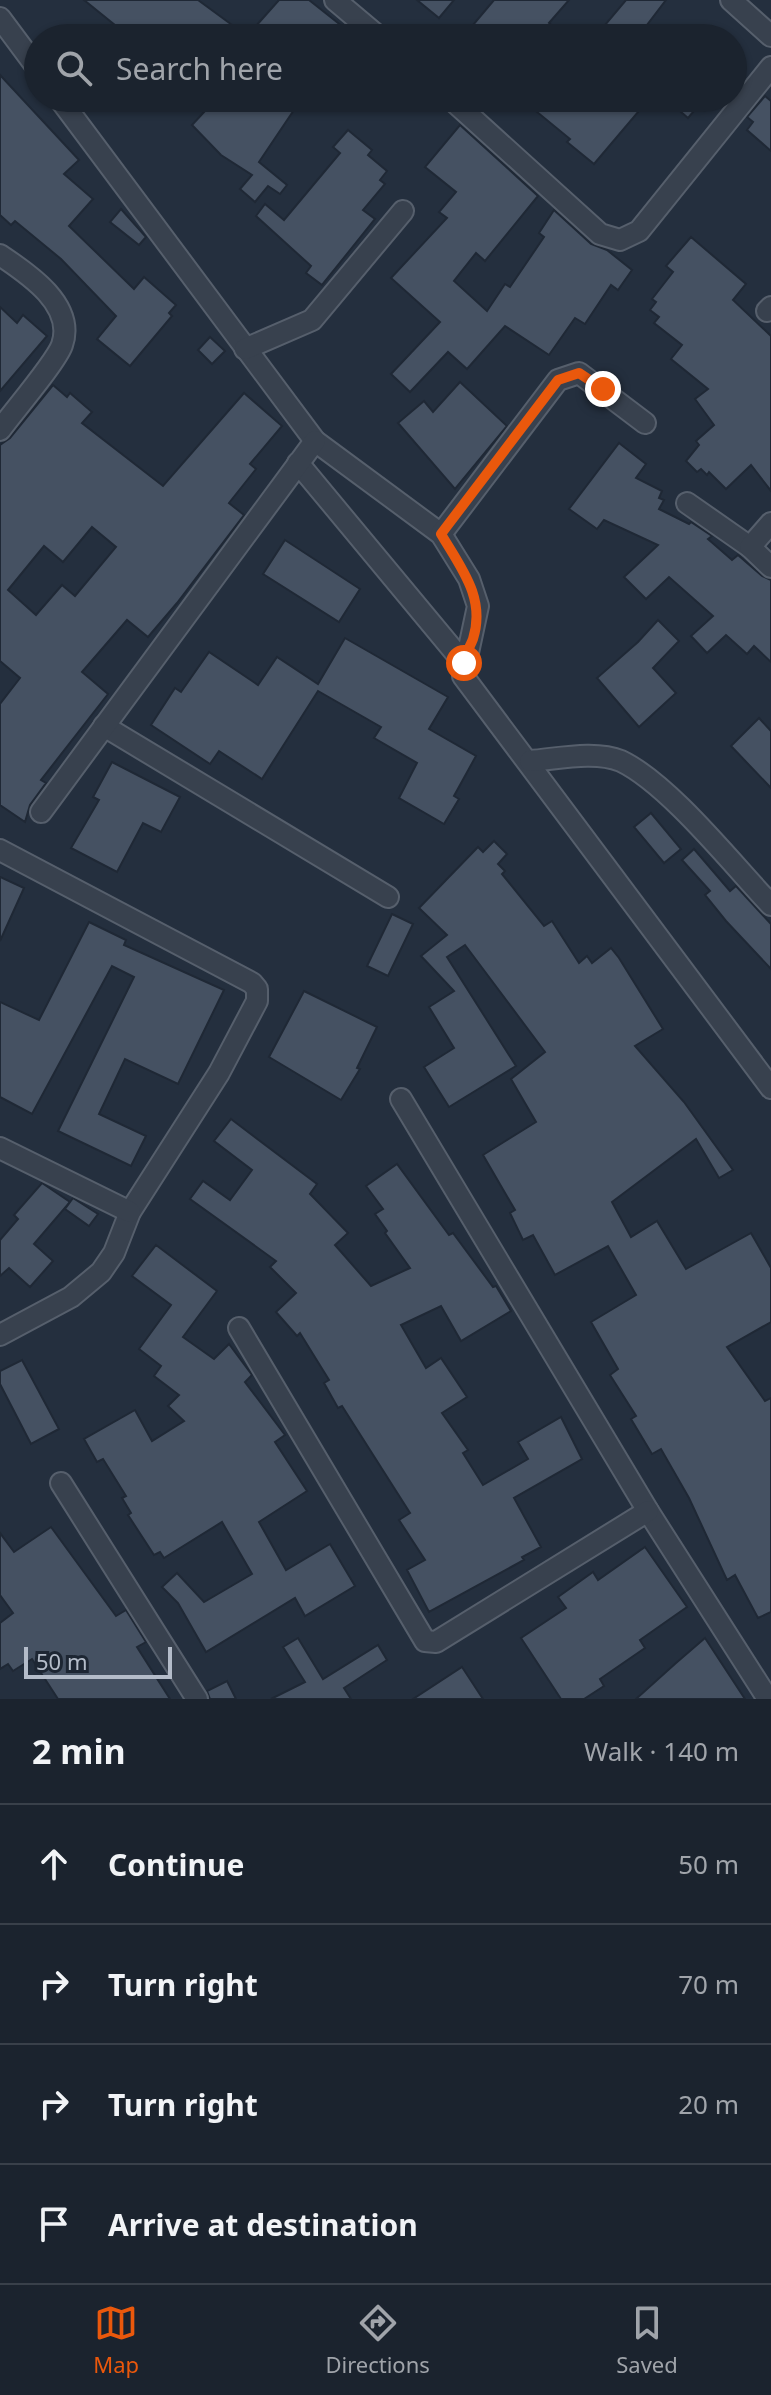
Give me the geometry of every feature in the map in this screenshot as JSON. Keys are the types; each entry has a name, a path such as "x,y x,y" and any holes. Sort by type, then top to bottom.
{"street":[{"path":"335,0 363,24"},
{"path":"731,0 771,36"},
{"path":"0,18 24,50"},
{"path":"747,97 771,67"},
{"path":"69,112 315,441 441,534 469,579 478,606 463,676 472,693 530,761 771,1088"},
{"path":"465,112 600,234 620,240 639,231 735,112"},
{"path":"245,349 312,320 403,211"},
{"path":"0,255 34,277 63,316 62,345 0,430"},
{"path":"441,534 558,380 579,373 645,423"},
{"path":"41,812 315,441"},
{"path":"298,463 464,663"},
{"path":"687,503 750,547 771,567"},
{"path":"750,547 771,523"},
{"path":"104,726 388,897"},
{"path":"530,761 599,756 620,761 671,800 771,905"},
{"path":"0,850 252,983 257,989 257,1001 219,1073 130,1212 114,1253 88,1284 0,1335"},
{"path":"401,1099 648,1511 768,1699"},
{"path":"0,1148 130,1212"},
{"path":"239,1328 425,1641 436,1642 648,1511"},
{"path":"61,1483 197,1699"}],"building":[{"path":"84,0 198,0 231,24 114,24"},
{"path":"279,0 309,0 339,24 258,24"},
{"path":"417,0 454,0 439,18"},
{"path":"494,0 569,0 550,24 474,24"},
{"path":"626,0 666,0 648,24 606,24"},
{"path":"0,75 24,101 24,112 34,112 79,160 64,174 93,199 69,226 134,289 144,277 176,305 169,313 172,316 130,366 97,339 116,316 61,259 15,221 11,225 0,215"},
{"path":"765,96 771,101 771,151 747,130 753,122 747,117"},
{"path":"204,112 293,112 259,162 287,185 280,194 268,186 255,202 240,189 252,175 221,155 192,125"},
{"path":"537,112 638,112 594,164 567,142 570,139"},
{"path":"460,125 538,196 485,261 476,253 454,281 487,311 505,284 510,287 544,237 539,233 554,210 591,244 607,250 632,270 618,290 611,285 585,324 575,318 549,355 505,326 467,369 448,352 410,392 391,374 440,322 391,278 447,218 439,212 456,192 425,167"},
{"path":"348,130 372,150 368,155 387,171 380,180 385,184 363,210 375,219 322,285 306,273 311,266 256,216 265,204 284,220 340,153 333,147"},
{"path":"121,209 146,237 139,245 110,222"},
{"path":"691,237 746,284 733,300 771,336 771,491 751,465 726,489 709,472 707,475 701,469 697,472 686,461 699,445 696,441 714,425 695,399 708,389 671,359 682,345 654,323 659,317 650,310 656,302 652,299 673,272 666,266"},
{"path":"0,307 17,323 23,315 47,336 0,391"},
{"path":"210,337 225,351 212,364 198,350"},
{"path":"460,382 507,426 455,489 398,423 424,401 433,412"},
{"path":"53,385 67,397 70,393 92,412 82,423 163,486 244,393 282,426 250,464 256,469 229,503 244,515 177,603 148,637 127,620 82,672 108,694 41,780 46,783 30,805 25,822 0,805 0,704 20,678 0,661 0,445 10,438","holes":["92,527 116,547 75,596 62,585 36,615 8,590 44,546 63,562"]},
{"path":"619,443 646,464 636,478 662,491 659,498 664,500 659,509 689,524 691,522 712,536 708,539 732,560 738,555 771,580 771,662 754,646 747,654 726,635 707,653 691,636 713,616 669,577 646,599 624,577 658,545 604,520 597,529 569,509"},
{"path":"285,540 360,589 339,622 263,574"},
{"path":"658,620 679,641 653,668 676,693 639,727 597,678"},
{"path":"345,638 448,697 429,729 476,756 454,796 459,799 444,824 399,798 417,763 374,738 381,727 318,691 262,779 219,751 210,764 151,725 175,688 181,692 209,652 258,685 277,657 318,684"},
{"path":"759,718 771,731 771,788 731,746"},
{"path":"112,762 180,797 161,832 143,823 117,872 71,848 99,800 93,797"},
{"path":"651,813 681,849 664,863 634,827"},
{"path":"494,841 507,854 498,864 505,871 502,874 544,926 552,921 579,963 587,956 592,963 611,948 619,958 663,1029 635,1046 684,1102 733,1170 719,1178 696,1139 612,1202 631,1237 657,1221 686,1269 751,1233 771,1268 771,1322 727,1347 765,1401 771,1398 771,1612 758,1618 735,1575 727,1580 689,1498 661,1449 652,1454 631,1419 636,1416 610,1375 618,1369 591,1322 636,1295 608,1246 555,1275 533,1235 523,1240 510,1213 515,1210 483,1155 536,1122 511,1079 545,1052 465,945 447,957 516,1066 449,1107 424,1067 454,1048 429,1007 454,991 421,956 447,935 419,908 478,847 483,852"},
{"path":"694,849 730,891 736,886 771,924 771,969 726,921 705,895 710,891 682,860"},
{"path":"0,877 24,888 0,941"},
{"path":"392,914 413,924 388,976 367,966"},
{"path":"89,922 126,940 124,945 224,990 178,1084 125,1059 99,1114 146,1136 131,1166 58,1131 134,977 112,966 32,1114 0,1097 0,1002 39,1020"},
{"path":"304,991 377,1027 357,1068 360,1069 341,1100 269,1057"},
{"path":"231,1119 317,1184 310,1194 348,1233 335,1245 371,1286 410,1268 385,1233 387,1231 375,1214 383,1209 366,1186 397,1164 449,1235 453,1233 493,1287 496,1286 511,1311 461,1341 441,1306 401,1325 426,1368 441,1358 467,1397 442,1413 468,1450 463,1453 483,1485 528,1459 518,1442 561,1417 582,1459 514,1498 541,1547 522,1557 524,1560 429,1612 407,1570 425,1560 399,1520 410,1513 342,1406 338,1408 324,1383 329,1380 300,1333 297,1336 276,1312 296,1293 270,1267 276,1261 190,1199 203,1181 230,1200 252,1170 214,1141"},
{"path":"42,1183 70,1202 34,1244 53,1261 30,1287 9,1268 0,1276 0,1240 18,1219 14,1215"},
{"path":"73,1198 98,1214 89,1226 65,1209"},
{"path":"156,1245 217,1291 183,1337 214,1359 229,1344 252,1375 245,1382 285,1435 275,1442 307,1491 259,1522 286,1570 330,1544 355,1586 305,1616 295,1598 206,1652 178,1603 162,1587 177,1573 204,1602 252,1574 222,1522 164,1558 160,1552 154,1555 128,1515 131,1513 122,1498 126,1496 103,1459 97,1462 84,1439 135,1410 152,1441 184,1421 168,1406 179,1395 154,1376 161,1366 139,1349 171,1305 132,1276"},
{"path":"22,1360 59,1429 31,1444 0,1384 0,1371"},
{"path":"51,1527 116,1616 126,1610 146,1642 137,1647 170,1699 58,1699 32,1659 13,1671 8,1664 0,1669 0,1623 13,1613 0,1595 0,1533 14,1552"},
{"path":"645,1547 687,1607 640,1640 645,1648 600,1679 604,1686 584,1699 561,1699 521,1638 566,1608 558,1597 593,1572 598,1580"},
{"path":"298,1638 323,1679 378,1645 387,1660 344,1688 351,1699 271,1699 305,1682 283,1647"},
{"path":"705,1638 745,1699 636,1699 676,1663"},
{"path":"462,1667 483,1699 413,1699"},
{"path":"227,1681 236,1699 210,1699 207,1691"}],"route":[{"path":"464,663 473,638 478,606 469,579 441,534 558,380 579,373 603,389"}]}
